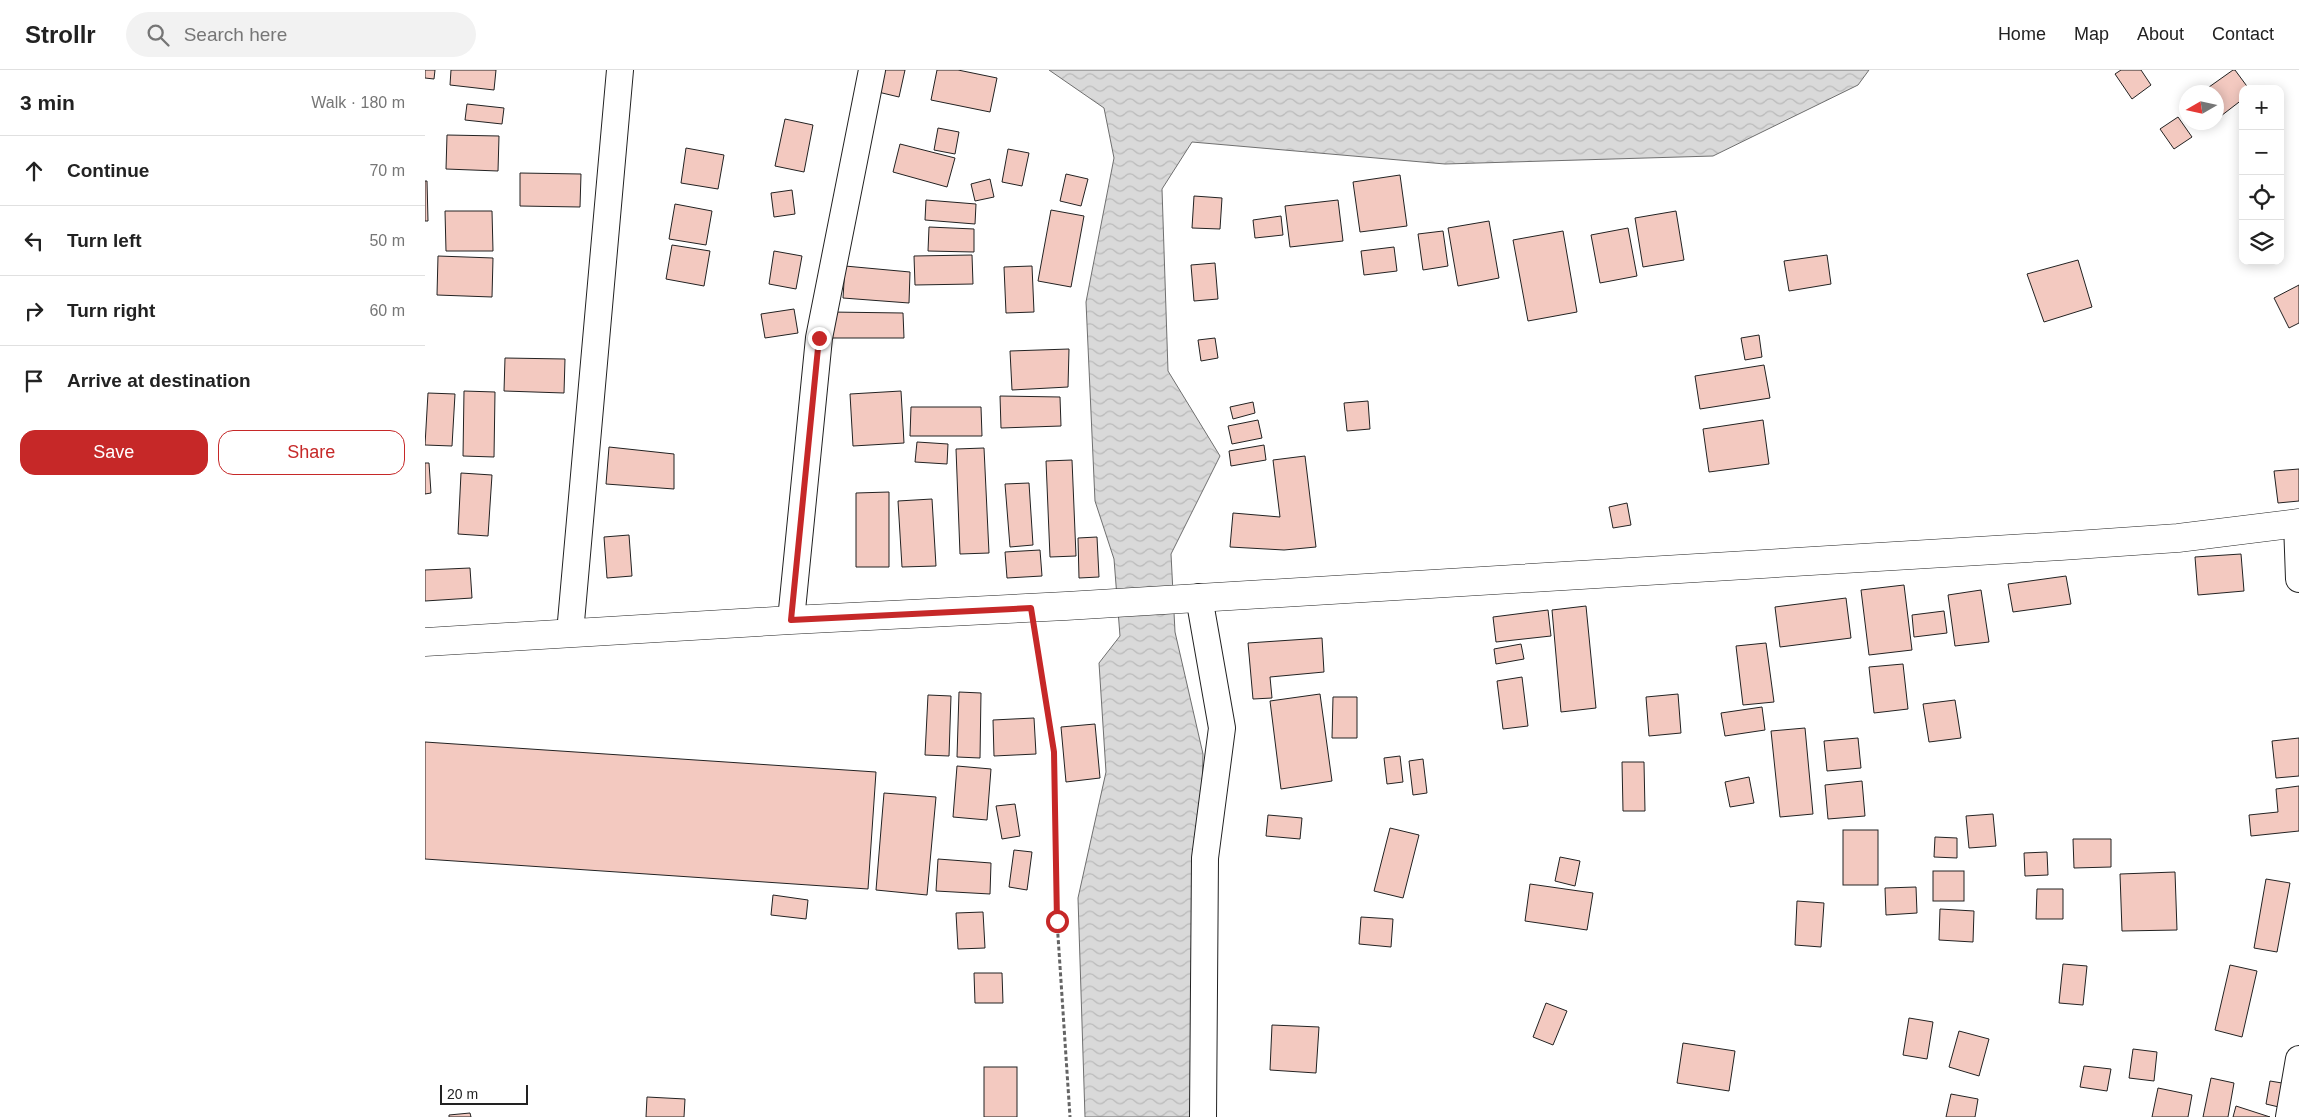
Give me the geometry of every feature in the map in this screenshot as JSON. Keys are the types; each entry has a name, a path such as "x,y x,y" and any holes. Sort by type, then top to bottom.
{"street":[{"path":"570,633 620,70"},
{"path":"791,620 819,338 872,70"},
{"path":"425,642 2071,546 2179,538 2298,523 2299,579"},
{"path":"1189,598 1222,728 1205,858 1203,1117"},
{"path":"2289,1117 2299,1059"}],"path":[{"path":"1031,608 1054,752 1057,921 1070,1117"}],"water":[{"path":"1049,70 1869,70 1858,85 1713,156 1445,164 1192,142 1162,189 1168,371 1220,456 1171,554 1175,632 1203,754 1194,1117 1085,1117 1078,898 1106,772 1099,663 1120,636 1114,559 1095,501 1086,302 1114,158 1104,108"}],"building":[{"path":"425,70 435,70 434,79 425,78"},
{"path":"451,70 496,70 494,90 450,85"},
{"path":"884,70 905,70 899,97 878,92"},
{"path":"937,70 958,70 997,78 990,112 931,100"},
{"path":"2121,70 2141,70 2151,85 2132,99 2115,74"},
{"path":"2235,70 2246,85 2239,85 2239,102 2224,114 2224,85 2212,85"},
{"path":"467,104 504,108 502,124 465,120"},
{"path":"2178,117 2179,130 2187,130 2192,137 2174,149 2160,129"},
{"path":"785,119 813,125 804,172 775,166"},
{"path":"938,128 959,132 955,154 934,150"},
{"path":"447,135 499,136 498,171 446,169"},
{"path":"900,144 955,158 947,187 893,172"},
{"path":"686,148 724,155 718,189 681,183"},
{"path":"1008,149 1029,153 1022,186 1002,182"},
{"path":"520,173 581,174 580,207 520,206"},
{"path":"1066,174 1088,179 1081,206 1060,201"},
{"path":"1400,175 1407,226 1360,232 1353,182"},
{"path":"990,179 994,197 975,201 971,184"},
{"path":"425,181 427,181 428,221 425,221"},
{"path":"792,190 795,214 774,217 771,193"},
{"path":"1194,196 1222,198 1220,229 1192,228"},
{"path":"926,200 976,204 975,224 925,220"},
{"path":"1338,200 1343,241 1290,247 1285,206"},
{"path":"675,204 712,211 706,245 669,239"},
{"path":"1051,210 1084,216 1071,287 1038,281"},
{"path":"445,211 492,211 493,251 446,251"},
{"path":"1676,211 1684,260 1643,267 1635,218"},
{"path":"1281,216 1283,235 1255,238 1253,220"},
{"path":"1489,221 1499,278 1458,286 1448,228"},
{"path":"929,227 974,229 974,252 928,251"},
{"path":"1628,228 1637,276 1600,283 1591,235"},
{"path":"1443,231 1448,266 1423,270 1418,234"},
{"path":"1563,231 1577,312 1528,321 1513,240"},
{"path":"672,245 710,251 704,286 666,279"},
{"path":"1394,247 1397,271 1364,275 1361,251"},
{"path":"774,251 802,256 796,289 769,284"},
{"path":"972,255 973,284 915,285 914,256"},
{"path":"1827,255 1831,284 1789,291 1784,261"},
{"path":"438,256 493,258 492,297 437,295"},
{"path":"2078,260 2092,307 2044,322 2027,274"},
{"path":"1215,263 1218,299 1194,301 1191,265"},
{"path":"845,266 910,272 909,303 843,298"},
{"path":"1032,266 1034,312 1006,313 1004,267"},
{"path":"2299,285 2299,323 2289,328 2274,298"},
{"path":"794,309 798,333 765,338 761,314"},
{"path":"830,312 903,313 904,338 831,338"},
{"path":"1759,335 1762,357 1745,360 1741,338"},
{"path":"1215,338 1218,358 1201,361 1198,340"},
{"path":"1069,349 1068,387 1012,390 1010,351"},
{"path":"505,358 565,359 564,393 504,391"},
{"path":"1764,365 1770,398 1700,409 1695,376"},
{"path":"464,391 495,392 494,457 463,456"},
{"path":"901,391 904,443 853,446 850,394"},
{"path":"428,393 455,394 452,446 425,445"},
{"path":"1000,396 1060,397 1061,426 1001,428"},
{"path":"1368,401 1370,429 1347,431 1344,403"},
{"path":"1253,402 1255,413 1233,419 1230,407"},
{"path":"911,407 981,407 982,436 910,436"},
{"path":"1258,420 1262,438 1232,444 1228,426"},
{"path":"1763,420 1769,464 1709,472 1703,429"},
{"path":"917,442 948,444 947,464 915,462"},
{"path":"1264,445 1266,460 1231,466 1229,451"},
{"path":"609,447 674,454 674,489 606,484"},
{"path":"984,448 989,553 960,554 956,449"},
{"path":"1305,456 1316,547 1284,550 1230,547 1233,513 1280,517 1273,460"},
{"path":"1072,460 1076,556 1050,557 1046,461"},
{"path":"425,463 429,463 431,493 425,494"},
{"path":"2299,469 2299,501 2278,503 2274,471"},
{"path":"461,473 492,475 488,536 458,534"},
{"path":"1029,483 1033,545 1010,547 1005,484"},
{"path":"889,492 889,567 856,567 856,493"},
{"path":"932,499 936,566 902,567 898,501"},
{"path":"1627,503 1631,525 1613,528 1609,507"},
{"path":"629,535 632,576 607,578 604,537"},
{"path":"1097,537 1099,577 1079,578 1078,538"},
{"path":"1040,550 1042,576 1007,578 1005,552"},
{"path":"2241,554 2244,591 2198,595 2195,557"},
{"path":"470,568 472,598 425,601 425,570"},
{"path":"2066,576 2071,604 2013,612 2008,584"},
{"path":"1904,585 1912,650 1869,655 1861,590"},
{"path":"1981,590 1989,642 1955,646 1948,595"},
{"path":"1846,598 1851,638 1780,647 1775,607"},
{"path":"1586,606 1596,708 1561,712 1552,610"},
{"path":"1548,610 1551,636 1496,642 1493,617"},
{"path":"1944,611 1947,633 1914,637 1912,615"},
{"path":"1322,638 1324,672 1270,677 1272,698 1253,699 1248,643"},
{"path":"1766,643 1774,702 1743,705 1736,646"},
{"path":"1521,644 1524,659 1496,664 1494,649"},
{"path":"1903,664 1908,709 1874,713 1869,667"},
{"path":"1522,677 1528,726 1503,729 1497,681"},
{"path":"959,692 981,693 980,758 957,757"},
{"path":"1320,694 1332,781 1281,789 1270,701"},
{"path":"1678,694 1681,733 1649,736 1646,697"},
{"path":"928,695 951,696 949,756 925,755"},
{"path":"1333,697 1357,697 1357,738 1332,738"},
{"path":"1955,700 1961,738 1929,742 1923,704"},
{"path":"1762,707 1765,730 1725,736 1721,713"},
{"path":"1034,718 1036,754 994,756 993,720"},
{"path":"1095,724 1100,778 1066,782 1061,727"},
{"path":"1805,728 1813,814 1780,817 1771,731"},
{"path":"1858,738 1861,768 1827,771 1824,741"},
{"path":"2299,738 2299,776 2276,778 2272,741"},
{"path":"425,742 876,772 868,889 425,859"},
{"path":"1400,756 1403,782 1387,784 1384,758"},
{"path":"1423,759 1427,793 1413,795 1409,761"},
{"path":"1622,762 1644,762 1645,811 1623,811"},
{"path":"957,766 991,769 987,820 953,817"},
{"path":"1749,777 1754,803 1730,807 1725,782"},
{"path":"1862,781 1865,816 1828,819 1825,785"},
{"path":"2299,786 2299,831 2251,836 2249,815 2278,812 2276,789"},
{"path":"884,793 936,797 927,895 876,890"},
{"path":"1015,804 1020,836 1002,839 996,806"},
{"path":"1993,814 1996,846 1969,848 1966,816"},
{"path":"1268,815 1302,818 1300,839 1266,836"},
{"path":"1390,828 1419,835 1403,898 1374,891"},
{"path":"1843,830 1878,830 1878,885 1843,885"},
{"path":"1935,837 1957,838 1957,858 1934,857"},
{"path":"2073,839 2111,839 2111,867 2074,868"},
{"path":"1014,850 1032,852 1027,890 1009,887"},
{"path":"2047,852 2048,875 2025,876 2024,853"},
{"path":"1560,857 1580,861 1575,886 1555,881"},
{"path":"938,859 991,863 990,894 936,891"},
{"path":"1933,871 1964,871 1964,901 1933,901"},
{"path":"2175,872 2177,930 2122,931 2120,874"},
{"path":"2266,879 2290,883 2277,952 2254,948"},
{"path":"1530,884 1593,893 1587,930 1525,921"},
{"path":"1916,887 1917,913 1886,915 1885,888"},
{"path":"2037,889 2063,889 2063,919 2036,919"},
{"path":"773,895 808,900 806,919 771,915"},
{"path":"1797,901 1824,903 1821,947 1795,945"},
{"path":"1940,909 1974,911 1973,942 1939,940"},
{"path":"983,912 985,948 958,949 956,913"},
{"path":"1361,917 1393,919 1391,947 1359,944"},
{"path":"2063,964 2087,966 2083,1005 2059,1003"},
{"path":"2230,965 2257,971 2242,1037 2215,1030"},
{"path":"974,973 1002,973 1003,1003 975,1003"},
{"path":"1546,1003 1567,1011 1553,1045 1533,1037"},
{"path":"1909,1018 1933,1022 1927,1059 1903,1055"},
{"path":"1272,1025 1319,1027 1316,1073 1270,1070"},
{"path":"1959,1031 1989,1039 1979,1076 1949,1067"},
{"path":"1683,1043 1735,1051 1729,1091 1677,1083"},
{"path":"2133,1049 2157,1052 2154,1081 2129,1078"},
{"path":"2084,1066 2111,1069 2107,1091 2080,1087"},
{"path":"984,1067 1017,1067 1017,1117 984,1117"},
{"path":"2211,1078 2234,1083 2228,1117 2203,1117"},
{"path":"2270,1081 2288,1084 2283,1108 2266,1104"},
{"path":"2158,1088 2192,1095 2188,1117 2152,1117"},
{"path":"1951,1094 1978,1099 1975,1117 1946,1117"},
{"path":"647,1097 685,1099 684,1117 646,1117"},
{"path":"2236,1106 2270,1117 2233,1117"},
{"path":"470,1113 471,1117 449,1117 449,1115"}],"route":[{"path":"819,338 791,620 1031,608 1054,752 1057,921"}]}
